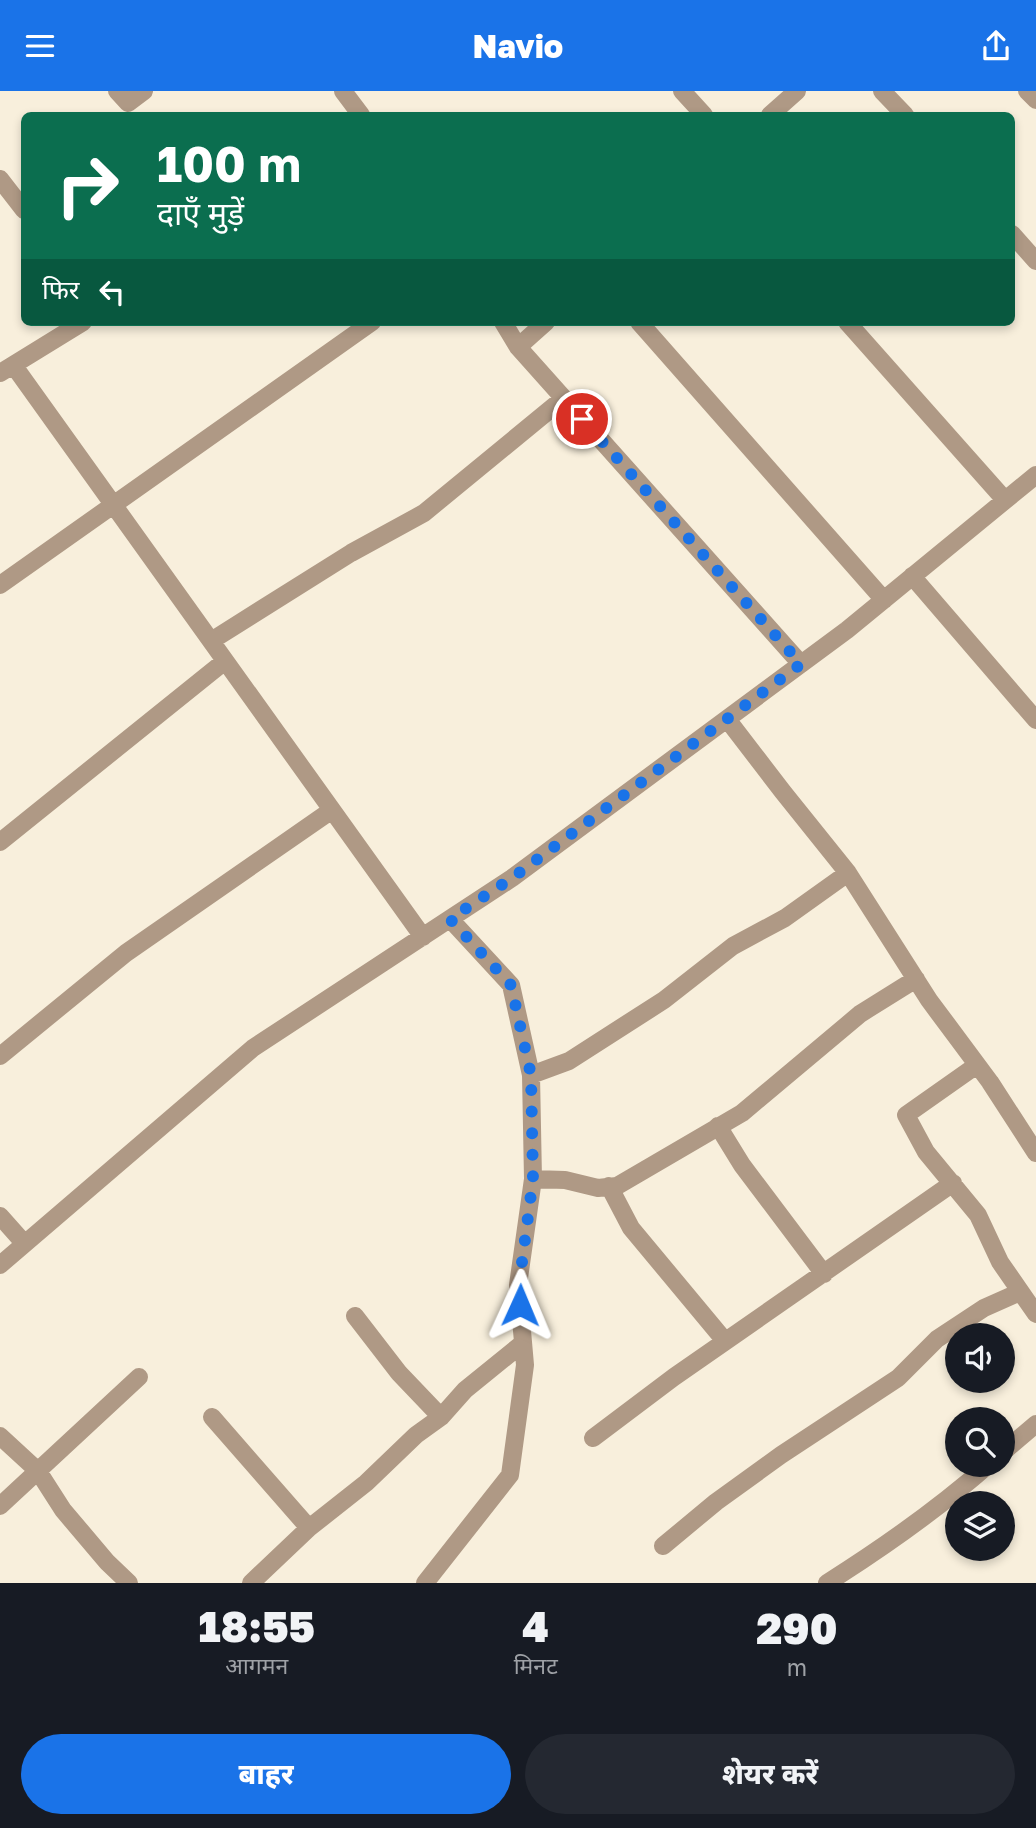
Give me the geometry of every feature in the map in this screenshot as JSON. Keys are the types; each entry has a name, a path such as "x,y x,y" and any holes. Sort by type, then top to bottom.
{"street":[{"path":"117,91 128,103 144,91"},
{"path":"343,91 357,112"},
{"path":"682,91 702,112"},
{"path":"773,112 797,91"},
{"path":"882,91 902,112"},
{"path":"1027,91 1036,100"},
{"path":"0,179 21,206"},
{"path":"1015,237 1036,261"},
{"path":"77,326 7,370 113,505 423,937"},
{"path":"0,585 366,326"},
{"path":"505,326 518,347 801,664"},
{"path":"518,347 542,326"},
{"path":"643,326 884,600"},
{"path":"851,326 1005,500"},
{"path":"211,641 351,553 424,513 564,398"},
{"path":"0,1265 253,1048 512,878 801,664 884,600 1036,475"},
{"path":"912,576 1036,720"},
{"path":"0,842 225,661"},
{"path":"727,719 848,873 916,979 1036,1153"},
{"path":"0,1056 126,953 332,810"},
{"path":"531,1075 569,1061 664,1000 733,946 785,918 848,873"},
{"path":"425,1583 510,1475 525,1365 519,1285 533,1179 531,1075 511,985 450,919"},
{"path":"533,1179 565,1180 598,1188 617,1186 741,1114 860,1014 916,979"},
{"path":"977,1065 906,1115 926,1152 978,1215 1000,1262 1036,1314"},
{"path":"718,1126 743,1165 824,1274"},
{"path":"593,1438 725,1341 953,1183"},
{"path":"609,1186 631,1229 725,1341"},
{"path":"0,1216 24,1243"},
{"path":"663,1546 716,1502 781,1455 898,1378 937,1339 984,1308 1020,1293"},
{"path":"355,1316 399,1373 441,1417"},
{"path":"251,1583 309,1528 366,1483 416,1435 441,1417 466,1390 523,1343"},
{"path":"0,1506 139,1377"},
{"path":"212,1417 309,1528"},
{"path":"1015,1442 1036,1425"},
{"path":"0,1436 38,1471 63,1510 107,1562 129,1583"},
{"path":"827,1583 867,1559 974,1477"}],"route":[{"path":"520,1305 519,1285 533,1179 531,1075 511,985 450,919 512,878 801,664 582,419"}]}
